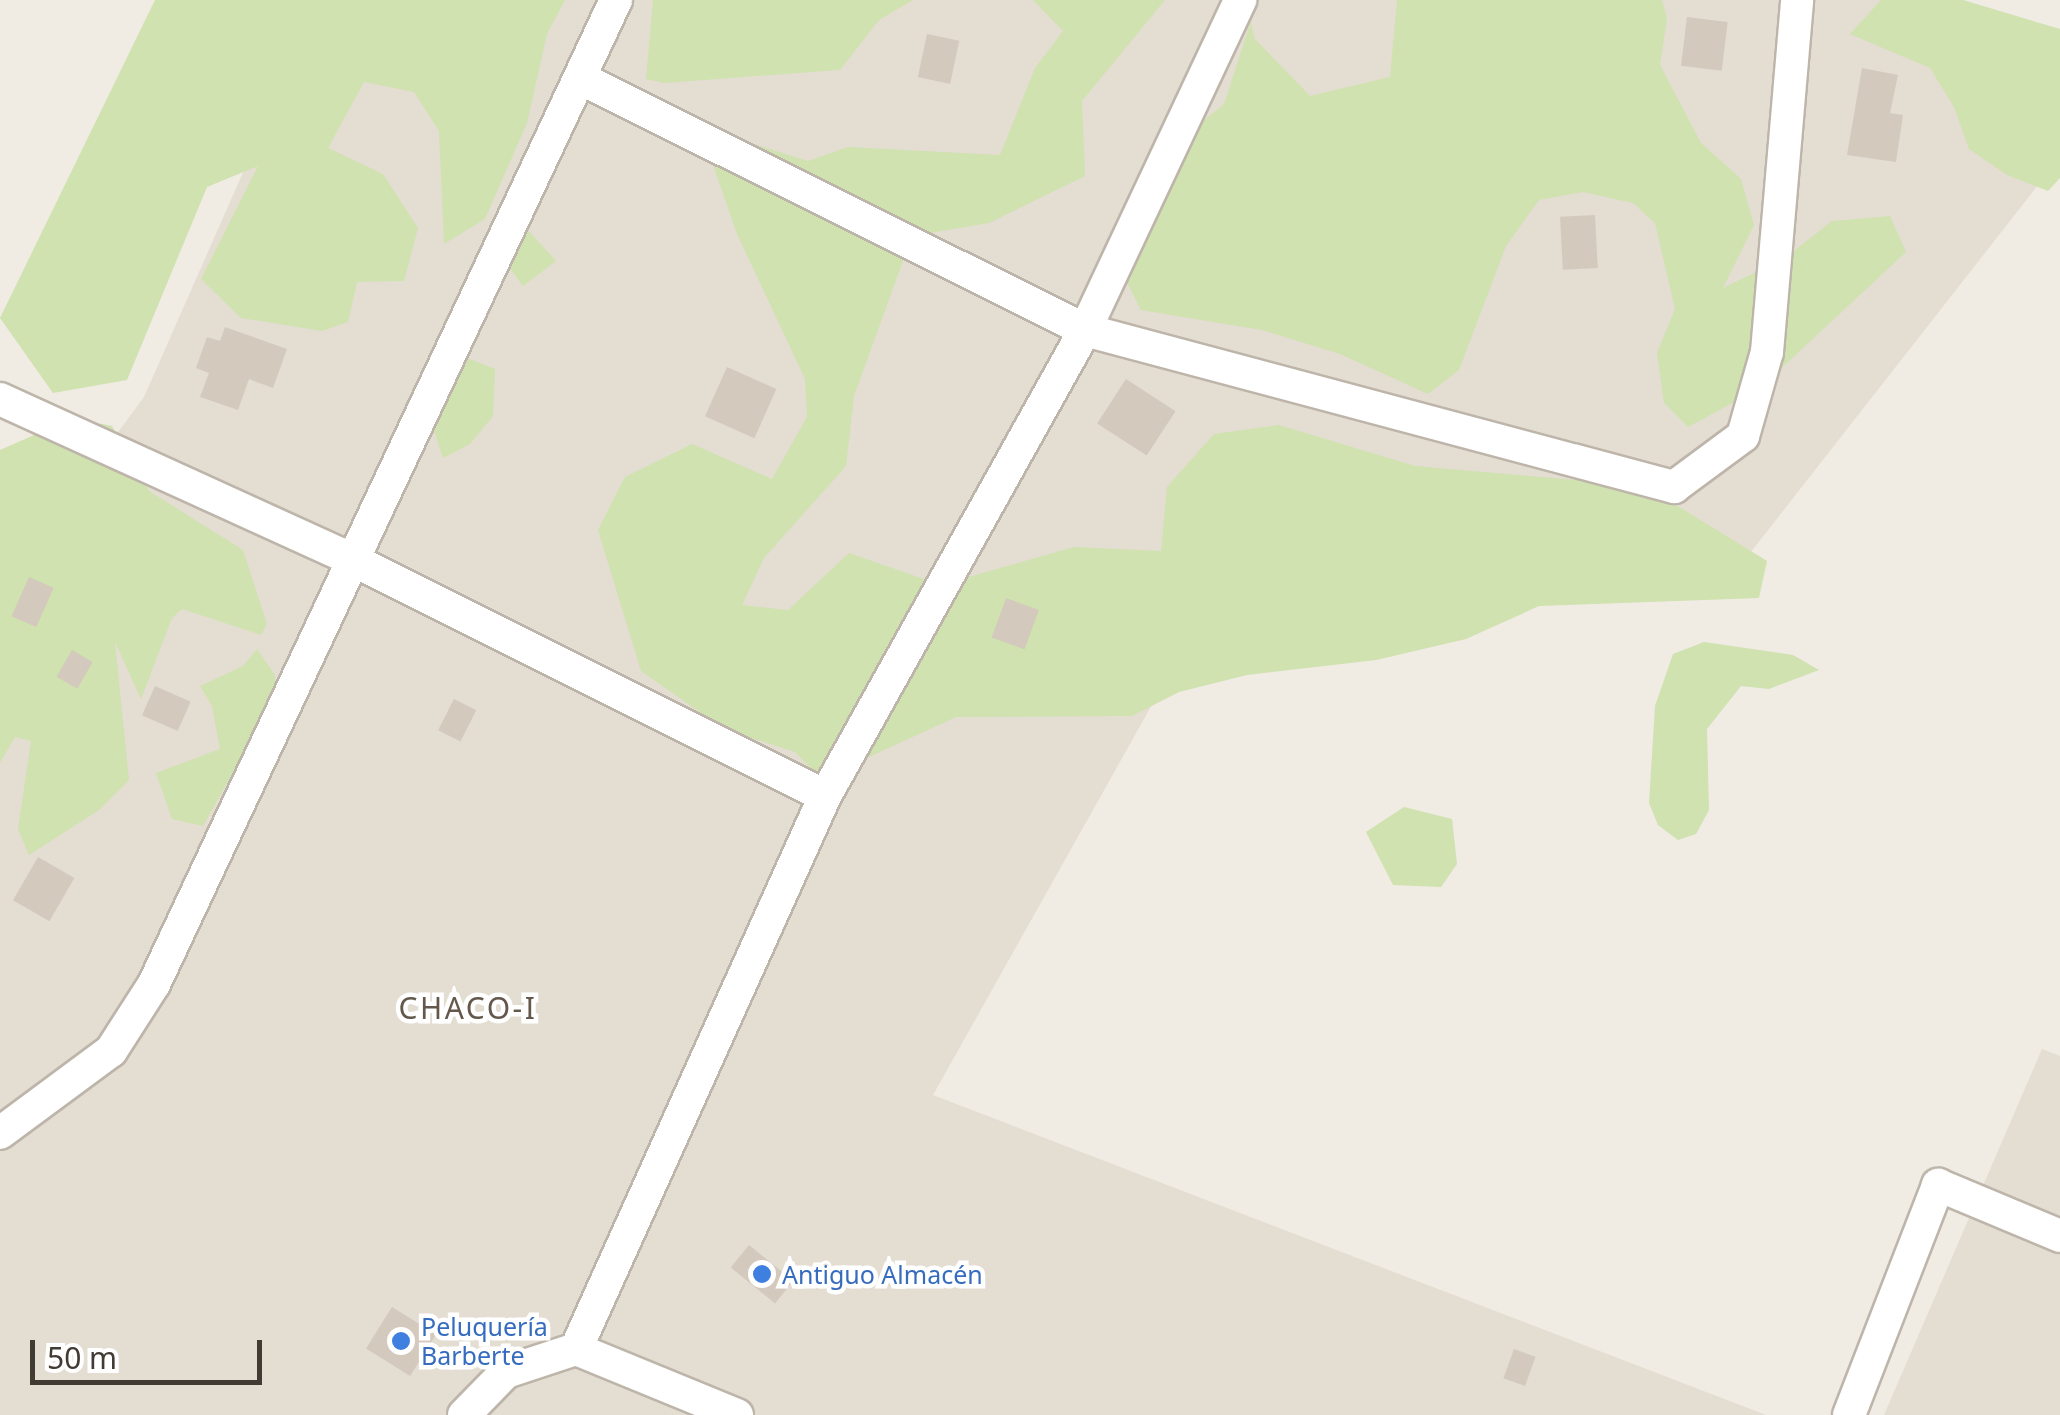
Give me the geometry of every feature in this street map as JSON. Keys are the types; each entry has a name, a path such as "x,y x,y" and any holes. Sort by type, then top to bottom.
{"street":[{"path":"0,1133 110,1050 154,984 584,80 616,0"},
{"path":"576,1349 824,796 1085,330 1240,0"},
{"path":"584,80 1085,330 1674,487 1743,436 1767,352 1797,0"},
{"path":"0,399 353,560 824,796"},
{"path":"1848,1415 1938,1185 2060,1236"},
{"path":"464,1415 506,1372 576,1349 737,1415"}],"shaded area":[{"path":"319,0 1938,0 2060,157 1736,571 1291,457 933,1095 1766,1415 0,1415 0,592 144,397"},
{"path":"2042,1049 2060,1056 2060,1415 1884,1415"}],"green space":[{"path":"155,0 565,0 547,34 527,123 485,219 444,244 439,131 414,92 364,82 328,148 383,174 418,228 404,281 357,282 348,322 322,331 241,318 201,279 258,166 207,187 127,380 53,393 0,318"},
{"path":"653,0 913,0 879,20 840,70 664,83 646,79"},
{"path":"1033,0 1165,0 1082,101 1085,176 989,223 912,236 854,396 846,466 764,558 742,605 788,610 849,553 941,585 1074,547 1161,551 1167,487 1214,434 1279,425 1415,466 1645,486 1767,561 1759,598 1539,606 1466,639 1376,660 1247,675 1179,692 1132,716 956,717 821,779 795,752 724,729 641,671 598,530 625,477 692,444 772,479 807,417 805,379 737,234 700,127 808,161 848,147 1000,155 1035,68 1063,31"},
{"path":"1397,0 1662,0 1667,18 1660,65 1701,143 1741,179 1754,225 1723,288 1785,258 1832,221 1890,216 1906,252 1760,388 1688,427 1664,403 1657,353 1675,309 1655,223 1633,203 1583,192 1539,200 1506,246 1459,370 1428,394 1340,354 1262,330 1141,310 1119,267 1185,136 1224,104 1251,21 1254,38 1310,96 1390,77"},
{"path":"1881,0 1963,0 2060,29 2060,178 2048,191 2007,175 1969,149 1954,107 1930,68 1850,34"},
{"path":"525,227 556,261 523,286 506,263"},
{"path":"462,356 495,369 493,416 470,444 443,458 431,421"},
{"path":"73,418 112,426 149,491 243,550 267,624 261,635 182,609 172,618 141,699 115,642 129,780 99,810 29,855 18,829 31,741 15,737 0,763 0,450"},
{"path":"1704,642 1793,655 1819,670 1769,689 1741,686 1707,729 1709,810 1696,834 1678,840 1658,825 1649,803 1655,706 1673,654"},
{"path":"257,649 275,675 275,697 203,826 172,819 156,773 220,749 212,706 200,686 243,666"},
{"path":"1404,807 1452,819 1457,864 1441,887 1393,885 1366,832"}],"building":[{"path":"1687,17 1728,22 1722,71 1681,66"},
{"path":"927,34 959,41 950,84 918,77"},
{"path":"1862,68 1898,75 1890,113 1903,115 1896,162 1847,155"},
{"path":"1595,215 1598,268 1563,270 1560,217"},
{"path":"225,327 287,349 273,388 249,379 238,410 200,397 209,373 196,368 207,337 220,341"},
{"path":"727,367 776,389 754,438 705,416"},
{"path":"1126,379 1175,411 1147,456 1097,423"},
{"path":"29,577 54,588 36,627 12,616"},
{"path":"1006,598 1039,610 1025,649 992,637"},
{"path":"72,650 93,662 77,689 56,677"},
{"path":"155,686 191,702 178,731 142,715"},
{"path":"454,699 476,710 460,742 438,730"},
{"path":"38,857 74,878 49,921 13,900"},
{"name":"Antiguo Almacén","path":"749,1245 793,1281 775,1303 731,1268"},
{"name":"Peluquería Barberte","path":"392,1307 436,1335 410,1376 366,1349"},
{"path":"1514,1349 1536,1357 1525,1386 1503,1378"}],"place":[{"name":"Antiguo Almacén","path":"762,1274"},
{"name":"Peluquería Barberte","path":"401,1341"}],"district":[{"name":"CHACO-I","path":"468,1008"}]}
